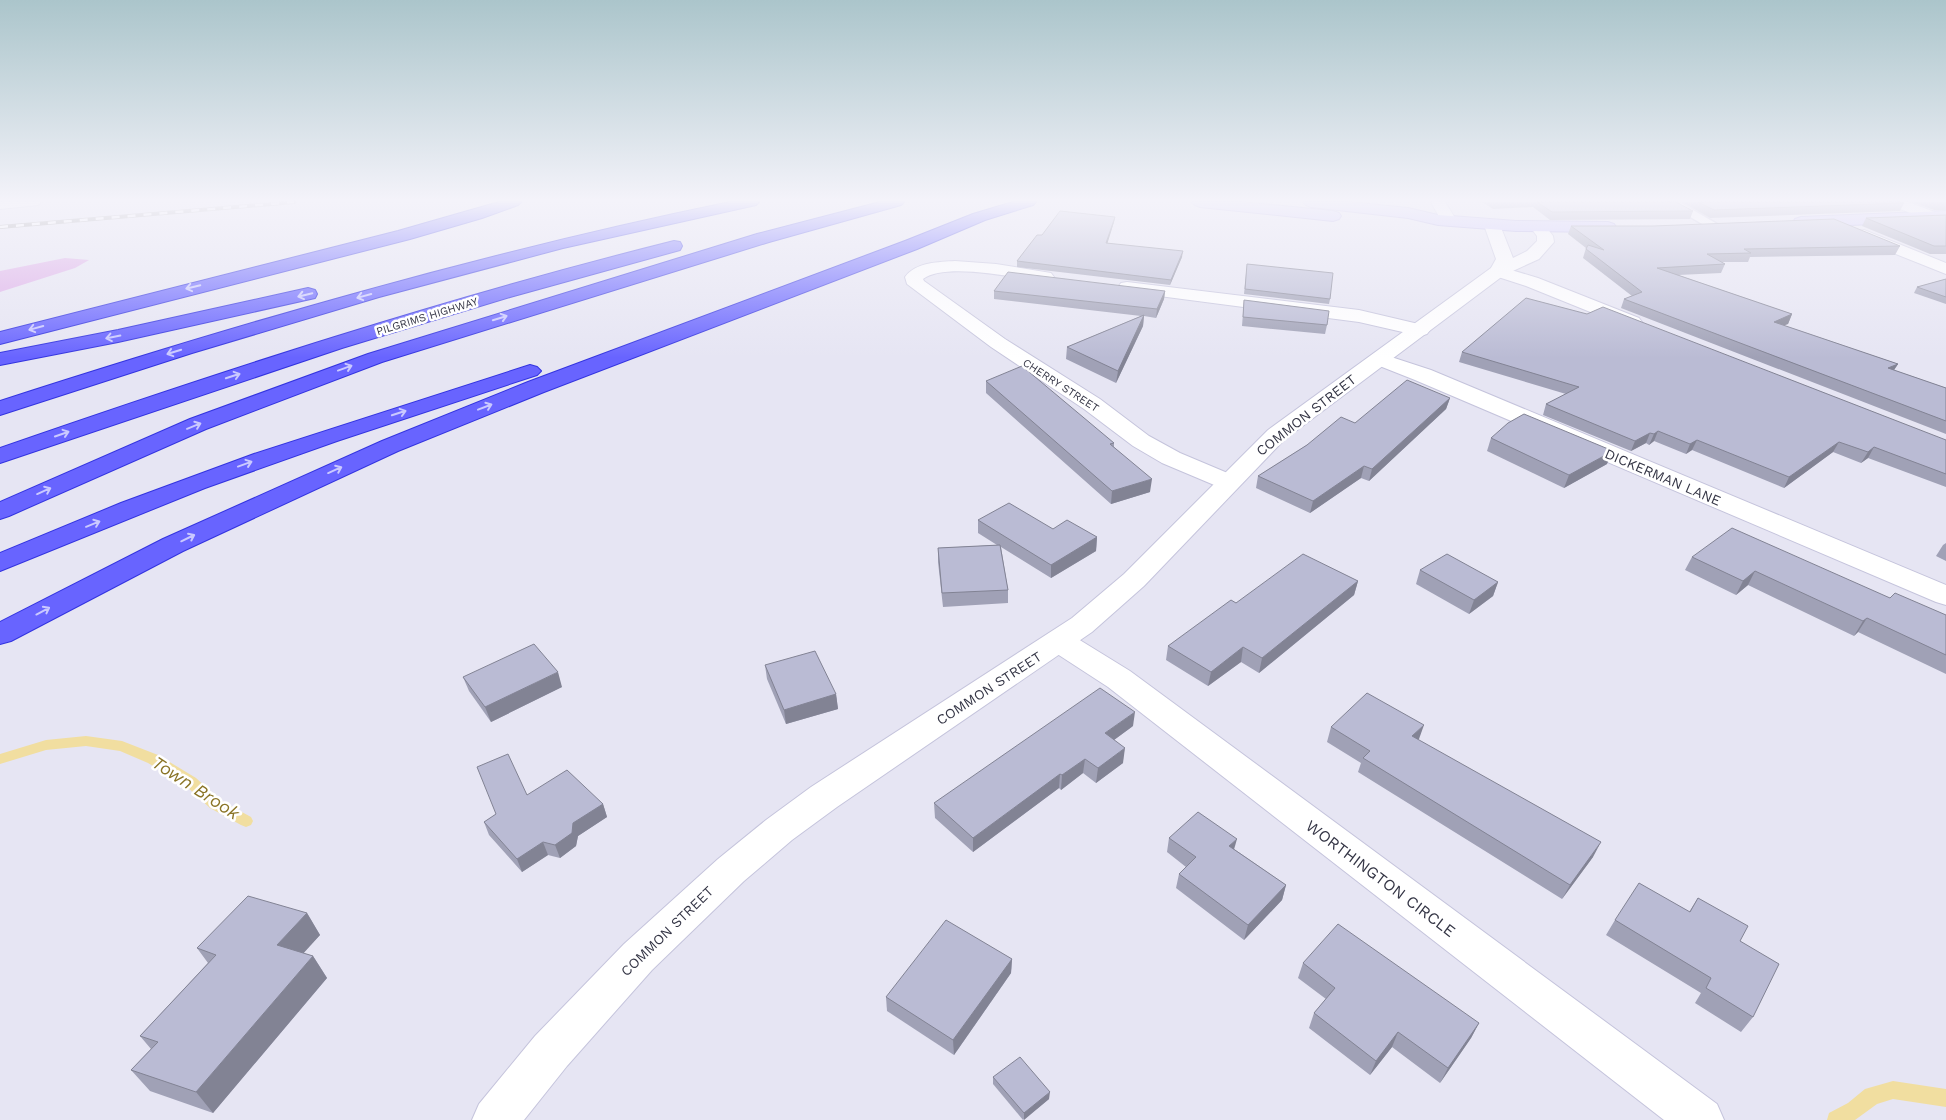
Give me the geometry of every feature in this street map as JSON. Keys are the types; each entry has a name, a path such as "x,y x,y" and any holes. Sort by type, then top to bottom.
{"highway":[{"path":"0,338 328,254"},
{"path":"0,359 161,327 482,254"},
{"path":"0,408 215,340 381,291 520,254"},
{"name":"PILGRIMS HIGHWAY","path":"0,456 242,373 480,300 646,254"},
{"path":"0,511 206,421 375,358 710,254"},
{"path":"0,634 181,541 390,446 536,387 886,254"},
{"path":"0,563 137,506 292,447 815,280"}],"street":[{"path":"1503,254 1505,259 1498,272 1534,283 1651,330"},
{"name":"COMMON STREET","path":"495,1120 551,1051 638,957 731,870 824,796 1082,625 1134,580 1228,482 1294,421 1498,272 1534,254"},
{"path":"1912,254 1946,269"},
{"name":"CHERRY STREET","path":"1064,279 955,266 936,266 920,270 914,277 916,284 998,343 1092,404 1157,450 1184,464 1228,482"},
{"path":"1113,285 1359,316 1393,322 1420,330"},
{"name":"DICKERMAN LANE","path":"1379,359 1423,375 1946,596"},
{"name":"WORTHINGTON CIRCLE","path":"1059,641 1119,679 1701,1120"}],"shaded area":[{"path":"65,258 89,260 75,268 0,292 0,271"}],"building":[{"path":"1022,254 1182,254 1171,280 1017,261"},
{"path":"1593,254 1707,254 1725,264 1657,268 1792,314 1774,322 1898,364 1888,368 1946,388 1946,421 1624,299 1642,292"},
{"path":"1247,264 1333,273 1330,299 1245,289"},
{"path":"1008,272 1165,291 1157,309 994,291"},
{"path":"1946,279 1946,297 1917,287"},
{"path":"1526,298 1587,314 1603,307 1946,440 1946,474 1874,447 1868,452 1839,442 1789,477 1697,440 1690,444 1658,431 1635,441 1546,404 1579,387 1462,352"},
{"path":"1244,300 1329,311 1327,325 1243,317"},
{"path":"1144,315 1118,371 1067,347"},
{"path":"1022,366 1114,443 1110,444 1152,479 1112,491 986,381"},
{"path":"1407,380 1450,398 1372,469 1364,466 1313,501 1258,476 1307,445 1341,417 1355,423"},
{"path":"1524,414 1613,451 1569,475 1491,438 1508,423"},
{"path":"1009,503 1053,529 1067,520 1097,537 1051,565 978,520"},
{"path":"1732,528 1890,598 1895,593 1946,615 1946,655 1867,618 1863,621 1755,571 1743,581 1692,557"},
{"path":"1000,545 1008,590 942,593 938,548"},
{"path":"1303,554 1358,581 1262,658 1243,647 1211,672 1168,646 1231,600 1236,603"},
{"path":"1447,554 1498,582 1474,600 1420,570"},
{"path":"534,644 558,672 485,707 463,677"},
{"path":"815,651 836,694 784,710 765,665"},
{"path":"1100,688 1135,712 1105,733 1125,748 1098,768 1085,759 1062,775 1060,774 973,838 934,803"},
{"path":"1367,693 1424,725 1412,736 1601,842 1570,885 1363,758 1370,751 1331,727"},
{"path":"508,754 527,795 567,770 603,804 573,823 572,833 555,845 543,842 517,859 484,822 496,814 477,767"},
{"path":"1198,812 1237,839 1229,846 1286,885 1248,925 1179,874 1196,857 1169,838"},
{"path":"1639,883 1690,912 1698,898 1748,926 1740,941 1779,964 1753,1017 1706,988 1711,978 1615,920"},
{"path":"248,896 307,913 277,945 313,956 196,1092 131,1070 158,1042 140,1036 216,955 197,948"},
{"path":"946,920 1012,959 953,1040 886,997"},
{"path":"1338,924 1479,1023 1448,1068 1398,1032 1376,1061 1314,1013 1335,988 1303,963"},
{"path":"1020,1057 1050,1092 1024,1113 993,1077"}],"waterway":[{"name":"Town Brook","path":"0,759 46,745 86,741 122,746 153,759 191,782 215,804 246,821"},
{"name":"Town Brook","path":"1836,1120 1855,1110 1872,1096 1893,1090 1946,1098"}]}
